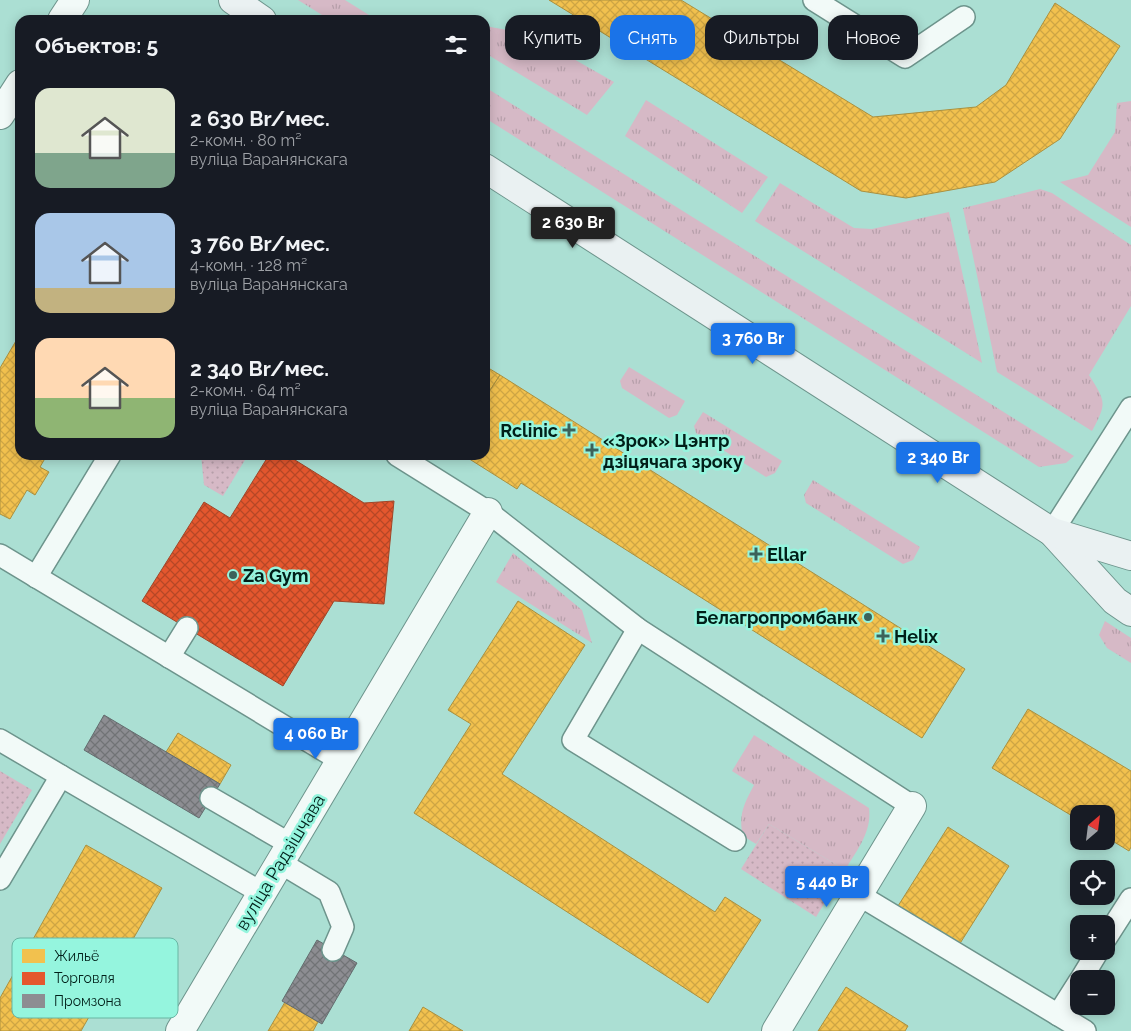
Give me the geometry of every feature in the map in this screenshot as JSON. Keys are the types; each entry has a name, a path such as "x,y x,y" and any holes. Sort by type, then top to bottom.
{"main road":[{"path":"232,0 254,15"},
{"path":"490,171 1052,532 1115,602 1131,612"},
{"path":"1052,532 1131,556"}],"street":[{"path":"65,15 75,0"},
{"path":"0,115 15,92"},
{"name":"вуліца Радзішчава","path":"189,1028 285,853 488,512"},
{"path":"776,1031 912,806"}],"lane":[{"path":"814,0 905,57 964,16"},
{"path":"1052,532 1131,408"},
{"path":"36,577 107,460"},
{"path":"405,460 488,512 638,629 912,806"},
{"path":"0,555 340,760"},
{"path":"169,656 187,628"},
{"path":"638,629 573,740 735,840"},
{"path":"0,740 262,893"},
{"path":"0,879 61,776"},
{"path":"211,798 285,853 330,892 343,927 333,950"},
{"path":"858,895 1085,1031"},
{"path":"1115,924 1131,899"},
{"path":"1058,1015 1070,996"}],"green space":[{"path":"298,0 345,0 369,15 322,15"},
{"path":"490,27 505,30 505,60 576,60 614,82 587,115 490,56"},
{"path":"490,90 1074,456 1066,463 1039,467 490,121"},
{"path":"646,100 768,177 742,213 625,136"},
{"path":"1131,101 1131,227 1060,182 1088,175 1115,132 1117,103"},
{"path":"780,183 854,228 872,229 949,212 982,363 755,221"},
{"path":"1040,189 1052,193 1131,245 1131,306 1089,375 1099,391 1102,403 1100,414 1092,431 997,372 963,208"},
{"path":"629,367 685,401 677,415 669,418 622,388 620,381"},
{"path":"703,412 782,461 775,473 766,477 696,433 694,426"},
{"path":"202,460 245,460 223,496 204,485"},
{"path":"813,480 920,547 913,560 903,564 806,503 804,495"},
{"path":"513,553 582,610 592,643 496,582"},
{"path":"1105,621 1131,638 1131,663 1107,648 1099,635"},
{"path":"754,735 869,808 866,833 845,870 769,824 756,844 743,836 741,822 743,810 754,785 732,771"},
{"path":"0,771 32,790 0,844"},
{"path":"769,824 845,870 816,917 741,869"}],"building: Жильё":[{"path":"549,0 681,0 706,15 705,60 779,60 873,117 976,107 1006,85 1055,3 1120,46 1060,139 995,182 906,198 861,191 647,60 695,60 695,15 610,15 610,37 600,31 600,15 574,15"},
{"path":"15,342 15,460 44,460 40,467 49,472 35,495 27,490 10,519 0,514 0,368"},
{"path":"490,369 500,375 490,390"},
{"path":"500,375 965,669 922,738 521,483 517,489 471,460 490,460 490,390"},
{"path":"518,601 585,645 502,774 715,912 725,897 761,920 708,1003 414,813 471,724 448,710"},
{"path":"1028,709 1131,771 1131,847 1129,851 1115,842 1115,805 1070,805 1070,815 992,768"},
{"path":"178,733 231,765 220,784 166,752"},
{"path":"948,827 1009,866 959,945 898,906"},
{"path":"86,845 162,888 134,938 34,938"},
{"path":"12,977 12,1018 88,1018 81,1031 0,1031 0,998"},
{"path":"846,987 908,1026 905,1031 818,1031"},
{"path":"285,1002 318,1022 313,1031 268,1031"},
{"path":"423,1007 463,1031 409,1031"}],"building: Торговля":[{"path":"266,460 295,460 364,503 394,501 384,604 334,601 283,686 142,601 204,502 230,518"}],"building: Промзона":[{"path":"104,715 220,784 199,818 84,750"},
{"path":"317,940 357,963 322,1024 282,1001"}],"place":[{"name":"Rclinic","path":"569,430"},
{"name":"«Зрок» Цэнтр дзіцячага зроку","path":"592,450"},
{"name":"Ellar","path":"756,554"},
{"name":"Za Gym","path":"233,575"},
{"name":"Белагропромбанк","path":"868,617"},
{"name":"Helix","path":"883,636"}]}
